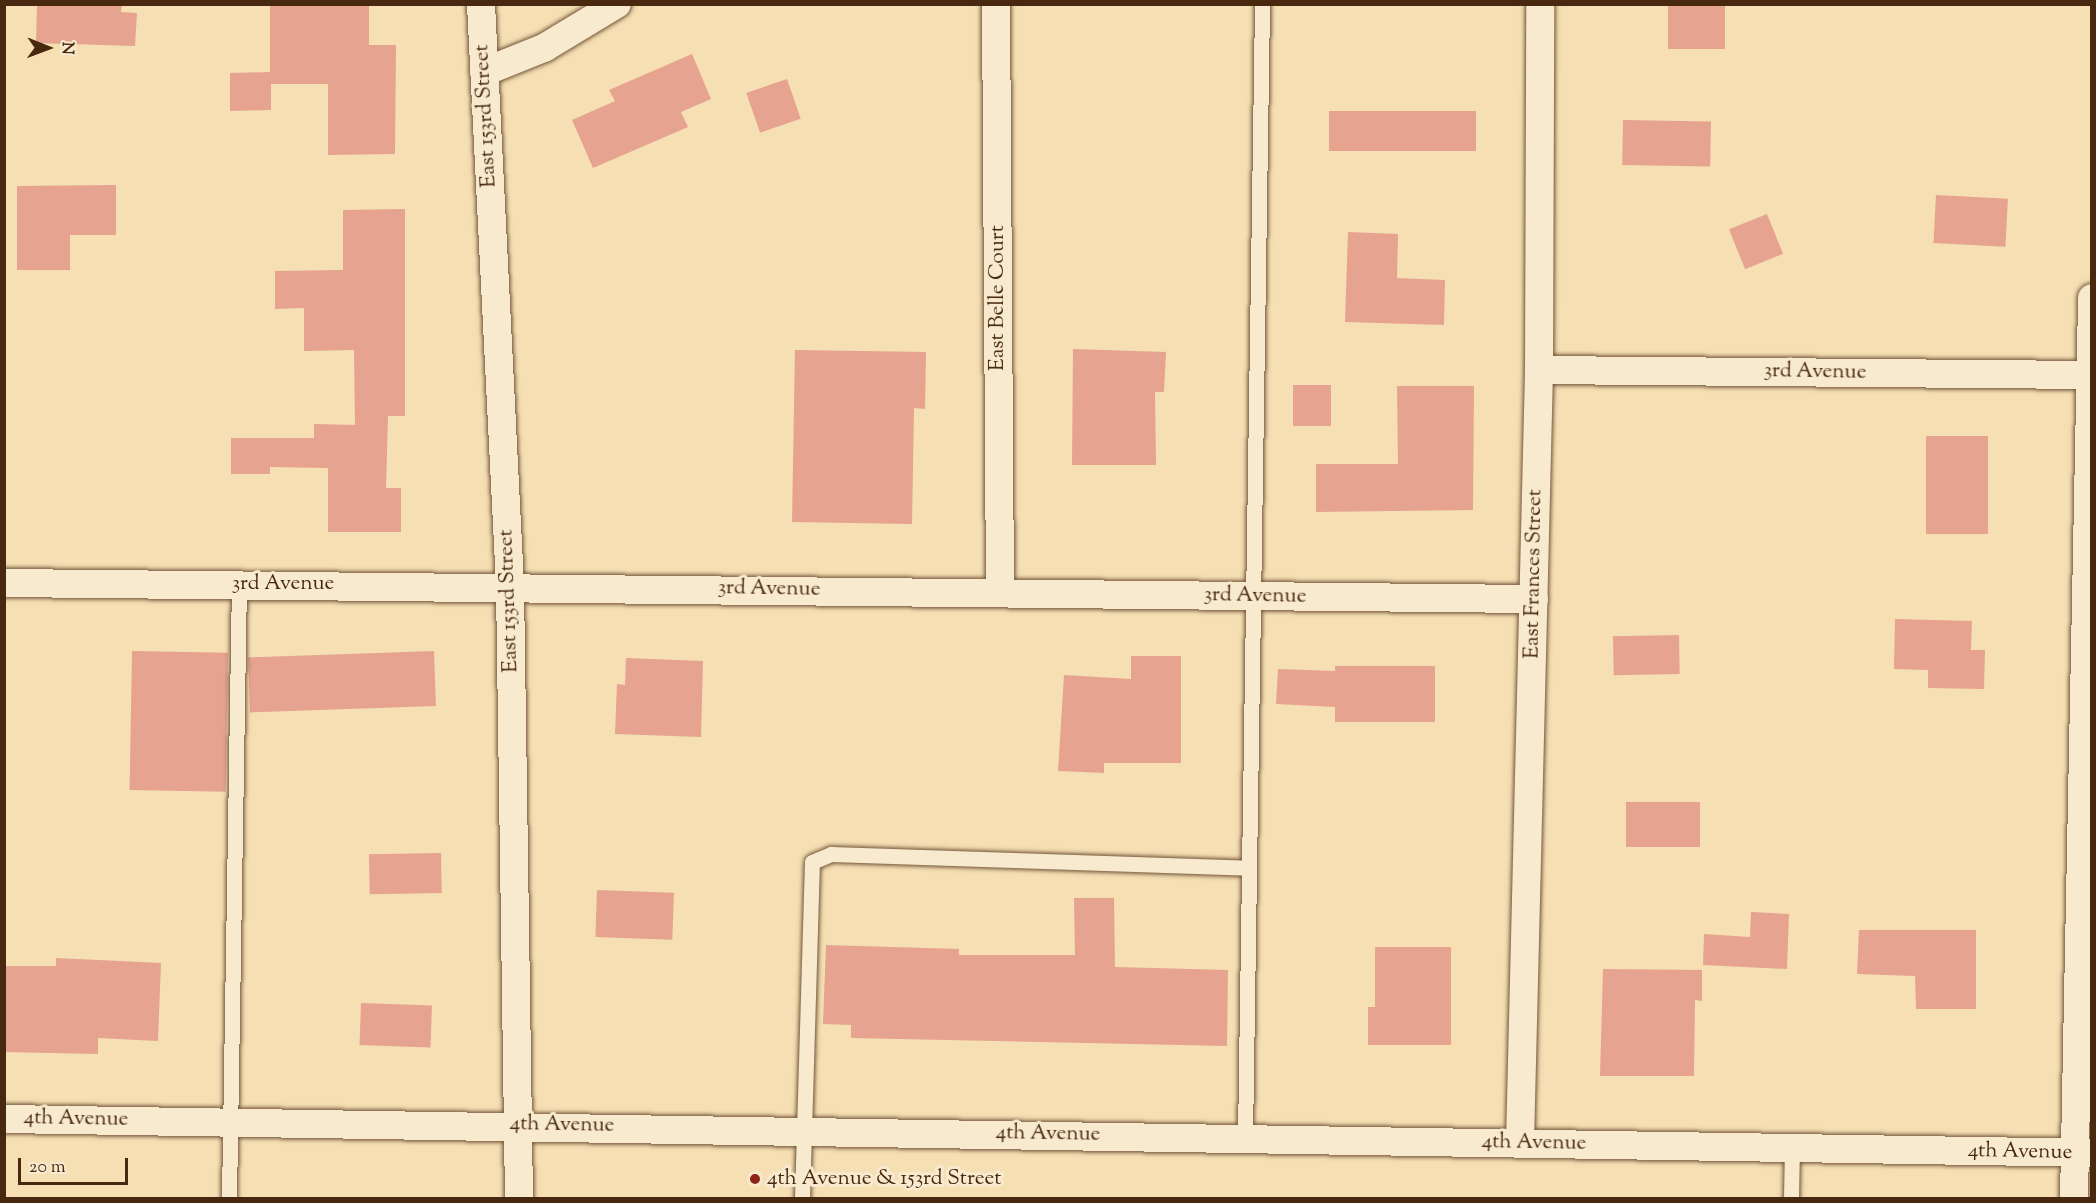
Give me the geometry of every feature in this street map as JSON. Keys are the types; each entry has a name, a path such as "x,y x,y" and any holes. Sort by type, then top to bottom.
{"street":[{"name":"East 153rd Street","path":"481,4 510,585 521,1124 519,1198"},
{"path":"484,72 544,48 617,4"},
{"name":"East Belle Court","path":"996,4 1000,592"},
{"name":"East Frances Street","path":"1520,1143 1539,370 1540,4"},
{"path":"2074,1198 2083,1153 2091,298"},
{"name":"3rd Avenue","path":"1539,370 2091,375"},
{"name":"3rd Avenue","path":"4,583 510,585 1534,600"},
{"name":"4th Avenue","path":"4,1119 521,1124 2083,1153"}],"lane":[{"path":"1245,1138 1262,4"},
{"path":"229,1198 239,584"},
{"path":"802,1198 812,862 831,854 1249,868"},
{"path":"1791,1198 1792,1148"}],"building":[{"path":"37,4 122,4 121,12 137,13 135,46 36,43"},
{"path":"270,4 369,4 369,45 396,45 395,154 328,155 328,84 271,84 271,110 230,111 230,73 270,72"},
{"path":"1668,4 1725,4 1725,49 1668,49"},
{"path":"692,54 711,99 681,112 688,127 593,168 572,120 615,101 609,90"},
{"path":"787,79 801,119 760,133 746,93"},
{"path":"1329,111 1476,111 1476,151 1329,151"},
{"path":"1623,120 1711,122 1710,167 1622,165"},
{"path":"116,185 116,235 70,235 70,270 17,270 17,186"},
{"path":"1936,195 2008,199 2005,247 1933,243"},
{"path":"405,209 405,416 388,416 386,488 401,488 401,532 328,532 328,468 270,467 270,474 231,474 231,438 314,438 314,424 355,425 354,350 304,351 304,308 275,309 275,271 343,270 343,210"},
{"path":"1767,214 1783,254 1745,269 1729,229"},
{"path":"1348,232 1398,234 1397,278 1445,280 1444,325 1345,322"},
{"path":"1073,349 1166,352 1164,392 1155,392 1156,465 1072,465"},
{"path":"795,350 926,352 925,409 914,408 912,524 792,522"},
{"path":"1293,385 1331,385 1331,426 1293,426"},
{"path":"1397,386 1474,386 1473,510 1316,512 1316,464 1398,464"},
{"path":"1926,436 1988,436 1988,534 1926,534"},
{"path":"1895,619 1972,621 1971,650 1985,650 1984,689 1928,688 1928,670 1894,669"},
{"path":"1679,635 1680,674 1614,675 1613,636"},
{"path":"132,651 228,653 226,792 130,790"},
{"path":"434,651 436,706 250,712 248,657"},
{"path":"1131,656 1181,656 1181,763 1104,763 1104,773 1058,771 1064,675 1131,679"},
{"path":"626,658 703,661 701,737 615,734 617,684 625,685"},
{"path":"1335,666 1435,666 1435,722 1335,722 1335,707 1276,704 1278,669 1335,671"},
{"path":"1626,802 1700,802 1700,847 1626,847"},
{"path":"441,853 442,893 370,894 369,854"},
{"path":"597,890 674,893 672,940 595,937"},
{"path":"1074,898 1114,898 1115,967 1228,970 1227,1046 851,1038 851,1025 823,1024 826,945 959,949 959,955 1075,955"},
{"path":"1751,912 1789,914 1787,969 1703,965 1704,934 1750,937"},
{"path":"1859,930 1976,930 1976,1009 1916,1009 1915,976 1857,974"},
{"path":"1375,947 1451,947 1451,1045 1368,1045 1368,1007 1375,1007"},
{"path":"56,958 161,963 158,1041 98,1038 98,1054 4,1052 4,966 56,966"},
{"path":"1603,969 1702,970 1702,1001 1695,1000 1694,1076 1600,1076"},
{"path":"361,1003 432,1005 430,1047 360,1045"}],"place":[{"name":"4th Avenue & 153rd Street","path":"755,1179"}]}
